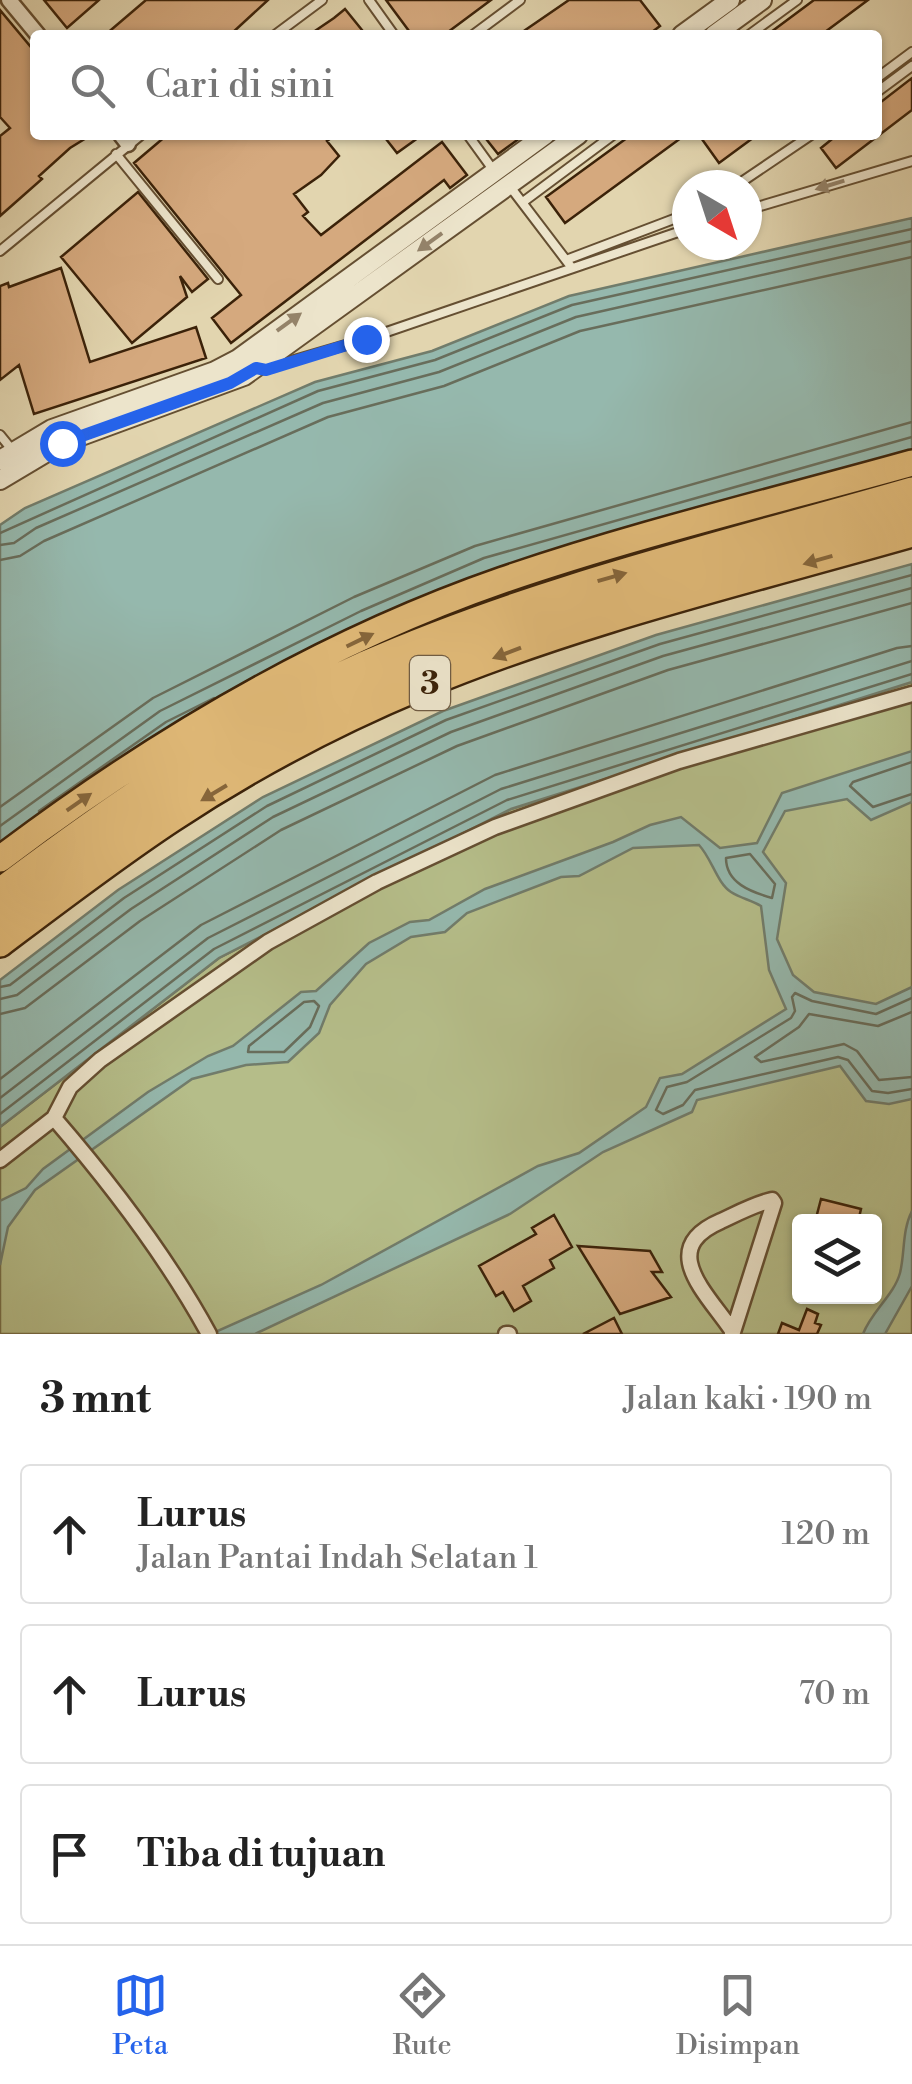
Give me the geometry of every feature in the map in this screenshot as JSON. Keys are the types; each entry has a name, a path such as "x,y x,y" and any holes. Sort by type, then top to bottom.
{"highway":[{"name":"3","path":"0,859 178,735 386,628 500,581 585,554 912,463"},
{"name":"3","path":"0,891 164,773 232,732 364,665 560,592 912,490"},
{"name":"3","path":"0,916 187,781 248,744 382,677 500,632 912,512"},
{"name":"3","path":"0,944 171,819 219,789 291,749 416,689 530,644 912,534"}],"street":[{"path":"10,0 34,30"},
{"path":"689,30 730,0"},
{"path":"721,30 762,0"},
{"path":"0,480 11,459 52,429 215,371 238,359 538,140"},
{"path":"11,459 230,383 571,140"},
{"path":"0,1160 54,1118 70,1087 100,1060 268,942 378,882 495,827 679,762 912,694"},
{"path":"54,1118 99,1173 213,1332"},
{"path":"772,1200 732,1333 688,1265 688,1247 710,1226 772,1200"}],"lane":[{"path":"282,30 322,0"},
{"path":"369,0 390,30"},
{"path":"480,30 520,0"},
{"path":"756,30 796,0"},
{"path":"882,74 912,52"},
{"path":"882,88 912,66"},
{"path":"472,140 569,264"},
{"path":"523,202 606,140"},
{"path":"758,170 804,140"},
{"path":"0,251 126,142 218,279"},
{"path":"762,206 912,161"},
{"path":"256,368 266,370 366,339 569,264 672,220"},
{"path":"569,264 672,233"},
{"path":"0,435 11,459"}],"green space":[{"path":"912,682 912,1334 0,1334 0,1127 219,958 511,809"}],"water":[{"path":"912,218 912,459 369,631 0,854 0,525 25,508 315,382 432,351 569,296 727,260 762,260 762,252"},
{"path":"912,564 912,682 511,809 219,958 0,1127 0,980 118,890 263,797 443,711 656,635"},
{"path":"912,751 912,802 871,820 847,799 785,811 763,852 786,883 777,939 793,975 814,992 876,1004 912,987 912,1099 889,1104 866,1101 840,1066 697,1100 692,1112 603,1152 510,1214 255,1334 211,1334 321,1285 538,1166 579,1153 646,1107 660,1078 682,1074 786,1009 769,970 761,906 726,888 699,845 633,848 579,876 561,877 467,913 445,932 411,937 366,964 330,1005 319,1033 288,1062 246,1065 192,1079 35,1190 8,1227 0,1265 0,1201 26,1188 43,1169 148,1092 208,1056 233,1046 301,992 316,991 369,943 410,922 429,920 485,889 650,825 681,817 720,848 757,843 782,793"},
{"path":"912,1211 912,1286 885,1334 863,1334 897,1281"}],"building":[{"path":"44,0 99,0 67,28"},
{"path":"146,0 268,0 235,30 111,30"},
{"path":"386,0 491,0 451,30 408,30"},
{"path":"569,0 640,0 660,26 655,30 525,30"},
{"path":"814,0 868,0 828,30 774,30"},
{"path":"345,9 362,30 316,30"},
{"path":"0,10 30,46 30,140 83,140 39,176 42,179 0,216 0,136 10,128 0,117"},
{"path":"912,78 912,110 882,133 882,101"},
{"path":"161,140 328,140 339,156 294,194 308,212 303,216 321,235 442,142 467,175 450,188 444,180 231,343 212,318 241,295 134,163"},
{"path":"387,140 415,140 397,153"},
{"path":"487,140 517,140 498,154"},
{"path":"624,140 678,140 565,223 546,197"},
{"path":"703,140 750,140 719,163"},
{"path":"831,140 873,140 836,168 821,148"},
{"path":"138,192 208,279 192,292 180,276 187,297 132,343 61,257"},
{"path":"61,268 90,362 196,327 206,358 34,414 19,365 0,380 0,286 8,283 9,287"},
{"path":"821,1199 861,1209 860,1214 817,1214"},
{"path":"554,1215 572,1247 550,1260 554,1268 523,1286 531,1301 514,1311 503,1292 496,1296 479,1266 536,1234 532,1228"},
{"path":"578,1246 650,1251 662,1272 652,1272 671,1297 620,1314"},
{"path":"807,1309 818,1314 815,1323 821,1325 817,1334 778,1334 782,1323 799,1330"},
{"path":"614,1318 622,1334 583,1334"}],"route":[{"path":"62,443 230,383 256,368 266,370 366,339"}]}
